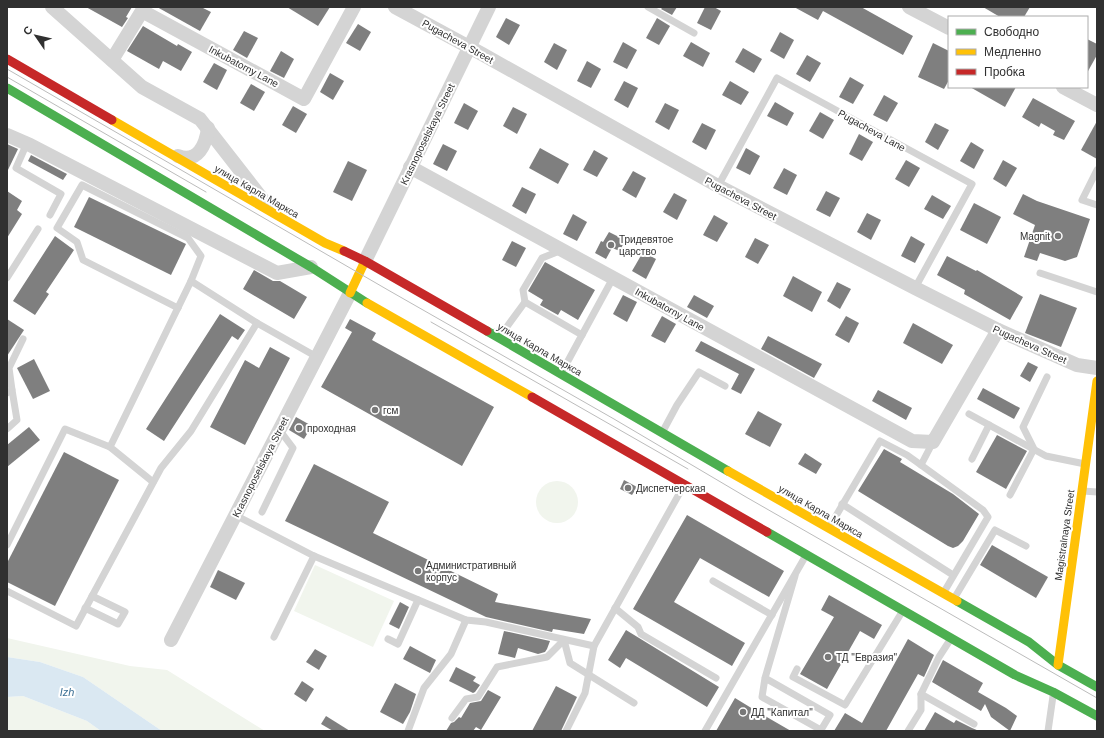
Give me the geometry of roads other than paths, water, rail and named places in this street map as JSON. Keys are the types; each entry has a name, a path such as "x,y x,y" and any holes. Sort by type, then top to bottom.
{"main road":[{"name":"улица Карла Маркса","path":"7,59 325,243 365,261 662,433 1029,642 1058,665 1097,687"},
{"path":"7,88 311,267 350,293 806,556 1015,675 1054,692 1097,716"},
{"path":"350,293 365,261"},
{"name":"Magistralnaya Street","path":"1054,692 1097,381"}],"street":[{"path":"52,7 142,87 200,119 274,213"},
{"name":"Inkubatorny Lane","path":"112,60 142,11 304,99 354,7"},
{"name":"Pugacheva Street","path":"395,7 470,47 718,186 915,288 998,330 1077,364 1097,368"},
{"name":"Krasnoposelskaya Street","path":"365,261 489,7"},
{"path":"909,7 948,27"},
{"path":"1065,88 1097,105"},
{"path":"167,151 184,158 194,156 202,150 207,139 208,128"},
{"path":"7,135 28,144 278,273 311,267"},
{"name":"Inkubatorny Lane","path":"410,167 912,440 933,442"},
{"name":"Krasnoposelskaya Street","path":"171,640 350,293"},
{"path":"933,442 998,330"}],"lane":[{"path":"648,7 694,33"},
{"name":"Pugacheva Lane","path":"718,186 777,78 972,184 915,288"},
{"path":"28,144 16,168 61,194 50,216"},
{"path":"1097,170 1082,200 1097,204"},
{"path":"110,447 178,308 191,281 201,256 188,238 82,185 57,228 77,242 83,260 178,308"},
{"path":"7,278 38,230"},
{"path":"491,334 506,328 525,302 524,290 542,258 562,250"},
{"path":"1040,272 1097,292"},
{"path":"562,374 613,278"},
{"path":"191,281 257,323 317,357"},
{"path":"525,302 582,335"},
{"path":"7,591 76,626 161,468 191,431 257,323"},
{"path":"7,429 17,420 10,391 9,368 23,339"},
{"path":"662,433 677,405 699,372 725,386"},
{"path":"1034,449 1023,426 1047,377"},
{"path":"969,414 1046,456 1085,464"},
{"path":"972,458 990,426"},
{"path":"7,545 65,429 110,447 153,482"},
{"path":"262,512 293,448 284,436 278,433"},
{"path":"829,528 880,441 907,455 983,510 988,517 943,594"},
{"path":"921,465 933,442"},
{"path":"1010,495 1034,449"},
{"path":"566,731 585,693 594,646 684,485"},
{"path":"1082,491 1097,492"},
{"path":"842,504 953,575"},
{"path":"235,516 314,556 466,620 486,622 594,646"},
{"path":"954,599 995,530 1026,546"},
{"path":"274,637 314,556"},
{"path":"705,731 806,556"},
{"path":"766,678 830,715 821,730 762,697 766,678 794,576"},
{"path":"713,581 772,615"},
{"path":"85,608 118,624 125,612 92,596"},
{"path":"388,639 398,644 418,600"},
{"path":"615,608 638,626 641,634 716,678"},
{"path":"797,669 793,677 845,705 903,610"},
{"path":"408,731 424,688 452,654 466,620"},
{"path":"908,731 921,710 922,694 939,657 951,639"},
{"path":"564,640 570,663 634,703"},
{"path":"452,718 466,699 478,697 496,667 547,657 564,640"},
{"path":"1048,731 1054,692"},
{"path":"922,694 974,724"}],"water":[{"name":"Izh","path":"7,657 40,662 83,677 162,731 101,731 87,721 23,696 7,697"}],"tram line":[{"path":"7,69 614,419 746,497 1097,698"},
{"path":"7,77 206,192"},
{"path":"431,322 688,469"}],"place":[{"name":"Magnit","path":"1058,236"},
{"name":"Тридевятое царство","path":"611,245"},
{"name":"гсм","path":"375,410"},
{"name":"проходная","path":"299,428"},
{"name":"Диспетчерская","path":"628,488"},
{"name":"Административный корпус","path":"418,571"},
{"name":"ТД \"Евразия\"","path":"828,657"},
{"name":"ДД \"Капитал\"","path":"743,712"}]}
